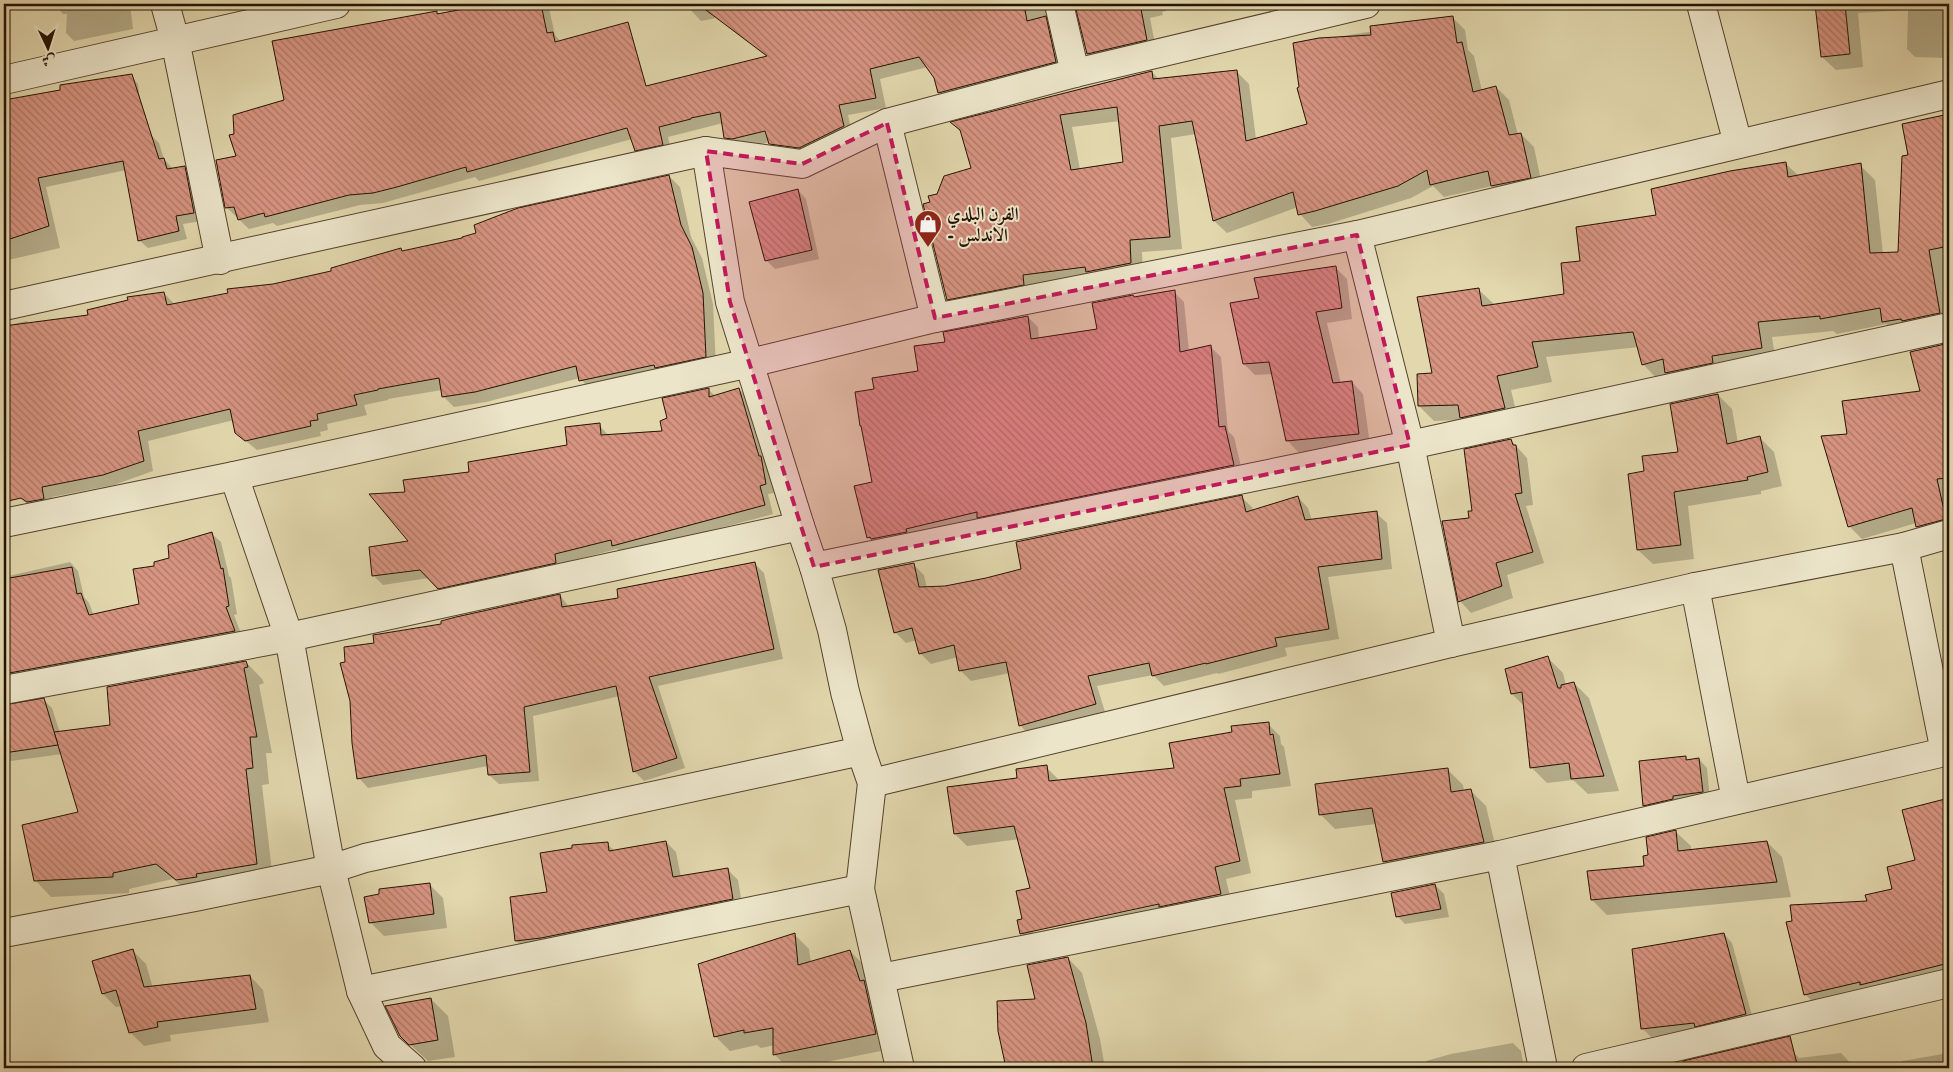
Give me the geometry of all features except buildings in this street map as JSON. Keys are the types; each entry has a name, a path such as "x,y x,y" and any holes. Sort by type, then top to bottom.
{"street":[{"path":"165,4 175,40 220,260"},
{"path":"4,80 336,4"},
{"path":"1059,4 1075,73"},
{"path":"4,306 220,260 706,151 802,164 887,123 1075,73 1366,4"},
{"path":"1701,4 1738,144"},
{"path":"4,523 234,476 750,363 935,318 1357,234 1949,94"},
{"path":"887,123 935,318"},
{"path":"706,151 730,302 814,567 861,751 872,783 860,889 900,1068"},
{"path":"1357,234 1410,445 1451,642"},
{"path":"814,567 1410,445 1949,327"},
{"path":"234,476 289,637 331,869 360,991 387,1046 412,1068"},
{"path":"4,690 289,637 800,526"},
{"path":"872,783 1451,642 1695,587 1904,547 1949,534"},
{"path":"881,978 1500,856 1947,752 1904,547"},
{"path":"1695,587 1736,800"},
{"path":"4,933 331,869 365,858 861,751"},
{"path":"1500,856 1543,1068"},
{"path":"360,991 860,889"},
{"path":"1586,1068 1949,983"}],"highlighted area":[{"path":"887,123 935,318 1357,235 1410,445 814,567 730,302 706,151 802,164"}],"place":[{"name":"الفرن البلدي - الاندلس","path":"928,248"}]}
